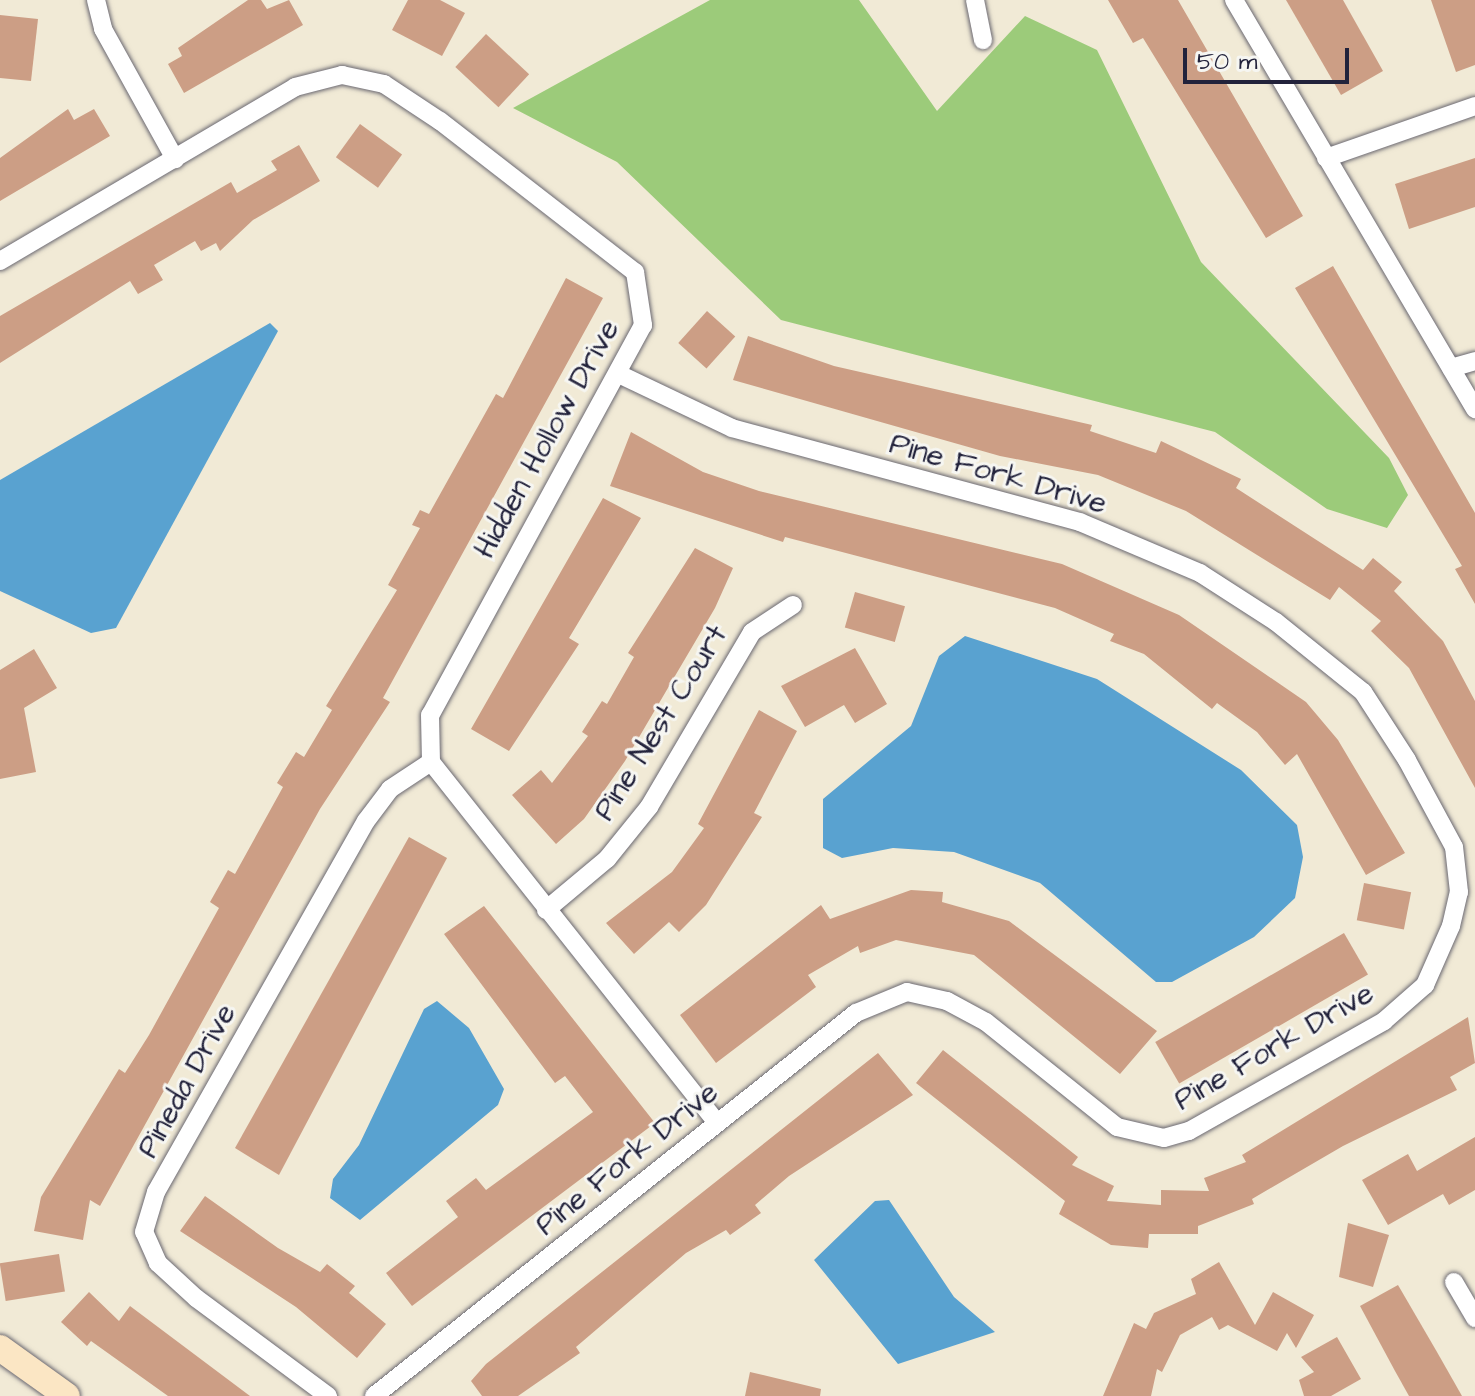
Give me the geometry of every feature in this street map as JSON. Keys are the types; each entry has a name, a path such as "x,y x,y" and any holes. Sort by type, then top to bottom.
{"main road":[{"path":"0,1348 67,1396"}],"street":[{"path":"96,0 103,29 175,159"},
{"path":"975,0 983,40"},
{"path":"1234,0 1475,409"},
{"name":"Hidden Hollow Drive","path":"0,261 295,87 342,75 384,84 635,272 643,325 619,374 430,715 431,762"},
{"path":"1326,158 1475,106"},
{"path":"1451,368 1475,361"},
{"name":"Pine Fork Drive","path":"374,1396 856,1013 907,992 947,1001 986,1022 1117,1127 1164,1138 1189,1131 1384,1021 1425,985 1459,892 1454,847 1363,692 1276,622 1200,573 1080,522 732,428 619,374"},
{"name":"Pine Nest Court","path":"546,910 607,859 649,807 752,632 793,605"},
{"path":"431,762 716,1122"},
{"name":"Pineda Drive","path":"328,1396 196,1298 158,1263 144,1232 156,1192 366,821 390,789 431,762"},
{"path":"1454,1282 1475,1318"}],"green space":[{"path":"710,0 859,0 937,111 1025,16 1097,50 1201,262 1389,458 1408,495 1387,528 1327,509 1215,432 781,320 617,162 513,108"}],"water":[{"path":"270,323 278,331 116,628 91,633 0,591 0,480"},
{"path":"965,636 1097,679 1241,770 1297,825 1303,857 1295,898 1254,937 1172,982 1156,982 1040,883 954,852 893,848 842,858 823,848 823,799 911,726 939,656"},
{"path":"437,1001 469,1028 504,1089 498,1105 360,1220 330,1198 333,1179 359,1145 424,1009"},
{"path":"889,1200 954,1297 995,1332 898,1364 814,1260 875,1201"}],"building":[{"path":"248,0 261,0 267,9 289,0 303,25 184,93 168,64 182,56 178,48"},
{"path":"408,0 440,0 465,13 442,56 392,30"},
{"path":"1108,0 1178,0 1303,216 1266,238 1143,38 1133,43"},
{"path":"1286,0 1343,0 1383,71 1341,95"},
{"path":"1431,0 1475,0 1475,65 1456,72"},
{"path":"0,15 38,19 31,81 0,78"},
{"path":"486,34 529,74 498,107 455,67"},
{"path":"68,109 74,120 94,109 110,136 0,201 0,158"},
{"path":"360,124 402,155 378,188 336,157"},
{"path":"299,145 320,181 253,220 220,251 216,243 201,251 195,241 154,265 163,280 138,294 130,281 0,363 0,316 231,182 237,193 277,170 271,161"},
{"path":"1475,158 1475,207 1409,229 1395,184"},
{"path":"1333,266 1475,513 1475,604 1455,569 1462,566 1295,288"},
{"path":"566,278 603,298 383,698 390,702 320,809 100,1206 90,1200 83,1240 34,1231 41,1197 119,1069 125,1073 149,1035 219,908 210,902 228,870 235,874 283,787 277,783 296,752 304,757 332,710 326,706 397,590 388,585 420,528 412,525 420,510 429,514 496,394 503,398"},
{"path":"707,311 735,336 706,368 678,343"},
{"path":"748,336 834,366 1092,425 1090,431 1156,453 1161,441 1241,479 1236,488 1363,570 1373,558 1402,582 1394,591 1443,641 1475,701 1475,788 1409,668 1371,631 1381,621 1339,587 1330,600 1186,511 1098,475 1000,456 733,380"},
{"path":"631,432 703,472 759,491 1062,564 1179,615 1306,702 1338,740 1405,853 1366,875 1297,754 1285,765 1257,732 1217,703 1212,709 1144,654 1110,641 1114,634 1055,608 785,537 783,542 610,486"},
{"path":"603,498 641,518 569,638 579,644 509,751 471,729"},
{"path":"695,548 733,568 715,608 625,761 584,819 556,844 512,795 541,770 552,783 588,736 582,732 602,701 607,704 634,657 628,653"},
{"path":"855,592 905,606 895,642 845,628"},
{"path":"855,648 887,704 855,723 844,705 805,727 781,686"},
{"path":"34,649 57,688 24,708 36,772 0,779 0,670"},
{"path":"759,710 797,731 754,813 762,817 706,905 679,932 669,922 634,954 606,923 672,872 704,828 698,824"},
{"path":"409,837 447,858 279,1175 235,1148"},
{"path":"1364,883 1411,892 1404,929 1357,920"},
{"path":"911,890 943,892 942,902 1009,921 1157,1031 1120,1074 974,955 896,940 860,953 858,946 808,975 816,987 716,1063 680,1015 821,905 830,919"},
{"path":"484,906 655,1123 412,1306 386,1273 458,1217 446,1201 476,1178 486,1190 593,1112 565,1076 555,1083 444,934"},
{"path":"1344,933 1368,975 1179,1084 1155,1042"},
{"path":"1468,1017 1475,1063 1450,1077 1457,1090 1343,1146 1252,1199 1254,1204 1198,1226 1198,1234 1149,1234 1148,1248 1111,1245 1059,1214 1065,1201 916,1083 943,1050 1078,1157 1072,1165 1114,1186 1107,1201 1161,1205 1161,1190 1209,1191 1204,1178 1246,1162 1242,1155"},
{"path":"878,1053 913,1095 789,1176 755,1205 761,1213 730,1235 726,1230 686,1253 576,1347 580,1353 518,1396 482,1396 471,1381 486,1364"},
{"path":"1475,1137 1475,1190 1449,1205 1443,1194 1388,1225 1362,1180 1408,1154 1417,1171"},
{"path":"205,1196 278,1248 320,1272 327,1264 355,1286 349,1293 386,1324 357,1358 296,1307 180,1231"},
{"path":"1348,1223 1389,1235 1373,1287 1339,1277"},
{"path":"59,1254 65,1292 6,1301 0,1263"},
{"path":"1219,1262 1255,1325 1273,1292 1314,1315 1296,1348 1287,1333 1277,1351 1228,1325 1219,1330 1212,1317 1180,1335 1162,1372 1157,1369 1151,1396 1103,1396 1134,1323 1146,1329 1154,1313 1196,1294 1191,1279"},
{"path":"1398,1285 1462,1396 1409,1396 1360,1306"},
{"path":"89,1292 119,1321 130,1306 250,1396 168,1396 91,1341 87,1346 61,1322"},
{"path":"1337,1337 1361,1379 1331,1396 1304,1396 1299,1380 1314,1372 1301,1357"},
{"path":"750,1372 821,1389 820,1396 745,1396"}]}
